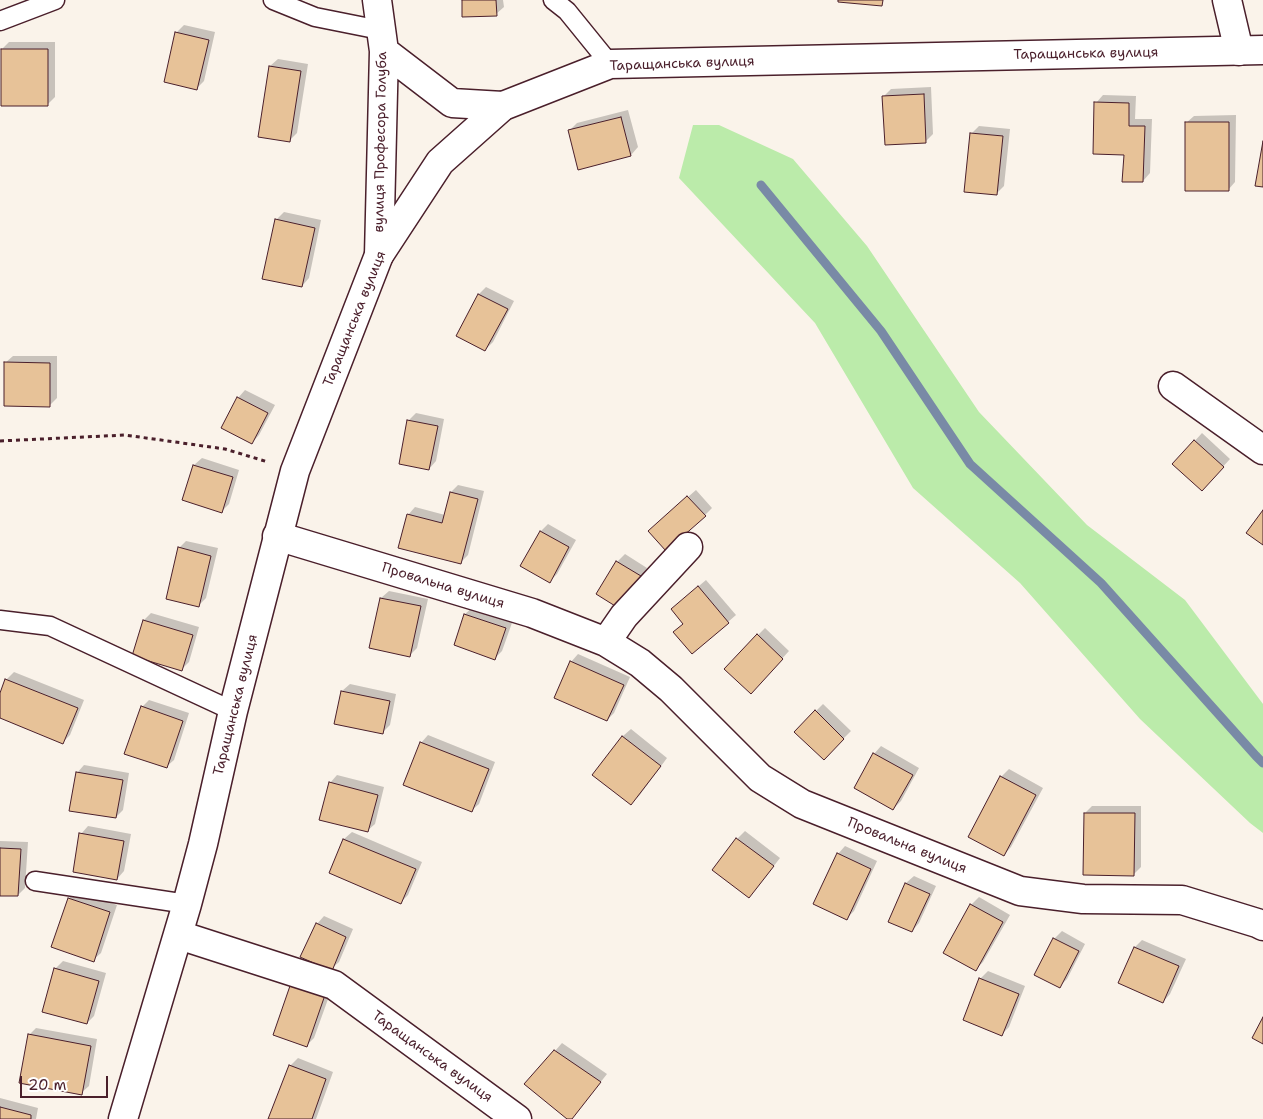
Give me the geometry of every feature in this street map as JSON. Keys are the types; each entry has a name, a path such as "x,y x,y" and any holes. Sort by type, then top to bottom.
{"street":[{"name":"вулиця Професора Голуба","path":"376,0 382,40 379,255"},
{"path":"1227,0 1251,51"},
{"path":"382,40 452,103 503,106"},
{"name":"Таращанська вулиця","path":"123,1119 179,934 203,844 233,711 294,471 379,255 440,162 503,106 610,64 1251,51"},
{"path":"1173,386 1263,450"},
{"name":"Провальна вулиця","path":"277,536 532,614 606,642 640,663 671,689 760,778 802,804 1020,891 1083,898 1182,900 1263,926"},
{"path":"606,642 624,616 688,547"},
{"name":"Таращанська вулиця","path":"179,934 334,985 517,1119"}],"lane":[{"path":"0,21 54,0"},
{"path":"273,0 382,40"},
{"path":"553,0 567,11 610,64"},
{"path":"0,620 50,626 233,711"},
{"path":"35,881 187,904"}],"path":[{"path":"0,441 125,435 225,450 294,471"}],"green space":[{"path":"693,125 719,125 793,159 867,246 979,412 1087,525 1185,600 1263,704 1263,833 1250,823 1140,719 1020,583 913,488 815,323 679,178"}],"building":[{"path":"462,0 496,0 497,16 462,17"},
{"path":"838,0 883,0 882,6 838,2"},
{"path":"175,32 209,40 197,90 164,82"},
{"path":"1,49 48,49 48,106 1,106"},
{"path":"269,66 301,71 290,142 258,137"},
{"path":"924,94 926,143 885,145 882,96"},
{"path":"1094,102 1129,103 1129,126 1145,126 1143,182 1122,182 1124,155 1093,154"},
{"path":"621,117 631,156 578,170 568,130"},
{"path":"1185,122 1229,122 1229,191 1185,191"},
{"path":"970,133 1003,136 997,195 964,192"},
{"path":"1263,141 1263,187 1255,186"},
{"path":"275,219 315,228 302,287 262,279"},
{"path":"478,294 508,309 485,351 456,336"},
{"path":"4,362 50,363 50,407 4,406"},
{"path":"237,397 268,413 252,444 221,428"},
{"path":"407,420 438,426 429,470 399,464"},
{"path":"1194,440 1224,467 1202,491 1172,464"},
{"path":"193,465 233,477 222,513 182,500"},
{"path":"450,492 478,499 461,564 398,548 407,514 442,523"},
{"path":"687,496 706,516 666,551 648,531"},
{"path":"1263,510 1263,545 1246,533"},
{"path":"540,531 569,547 550,583 520,566"},
{"path":"178,547 211,556 199,607 166,599"},
{"path":"616,561 641,576 620,609 596,594"},
{"path":"698,586 729,623 692,654 673,632 683,624 671,609"},
{"path":"380,598 421,606 410,657 369,648"},
{"path":"464,614 506,628 495,660 454,645"},
{"path":"143,620 193,635 182,671 132,656"},
{"path":"757,634 783,659 751,694 724,669"},
{"path":"570,661 624,685 607,721 554,698"},
{"path":"5,679 78,708 63,744 0,718 0,693"},
{"path":"341,691 390,701 383,734 334,724"},
{"path":"141,706 183,721 167,768 124,754"},
{"path":"815,710 844,739 824,760 794,732"},
{"path":"622,736 661,766 631,805 592,775"},
{"path":"420,742 489,769 472,812 403,785"},
{"path":"873,753 913,775 893,810 854,788"},
{"path":"76,772 123,780 116,818 69,811"},
{"path":"1000,776 1036,795 1004,856 968,837"},
{"path":"329,782 378,795 368,832 319,820"},
{"path":"1084,813 1135,813 1134,876 1083,875"},
{"path":"79,833 124,841 117,880 73,872"},
{"path":"736,838 774,866 749,898 712,870"},
{"path":"343,839 416,869 401,904 329,873"},
{"path":"0,848 21,849 18,896 0,896"},
{"path":"837,853 871,869 847,920 813,904"},
{"path":"905,883 930,894 912,932 888,922"},
{"path":"68,898 110,912 94,962 51,947"},
{"path":"970,904 1003,922 976,971 943,953"},
{"path":"316,923 346,937 332,971 300,957"},
{"path":"1053,938 1079,951 1060,988 1034,975"},
{"path":"1134,947 1179,966 1163,1003 1118,983"},
{"path":"54,968 99,981 87,1024 42,1012"},
{"path":"979,978 1019,994 1002,1036 963,1020"},
{"path":"291,983 325,995 307,1047 273,1035"},
{"path":"1263,1017 1263,1044 1252,1038"},
{"path":"28,1034 91,1046 82,1095 19,1083"},
{"path":"554,1050 601,1082 572,1119 567,1119 524,1084"},
{"path":"289,1065 326,1079 312,1119 268,1119"},
{"path":"0,1107 31,1115 31,1119 0,1119"}],"waterway":[{"path":"761,185 881,331 970,464 1101,583 1263,763"}]}
